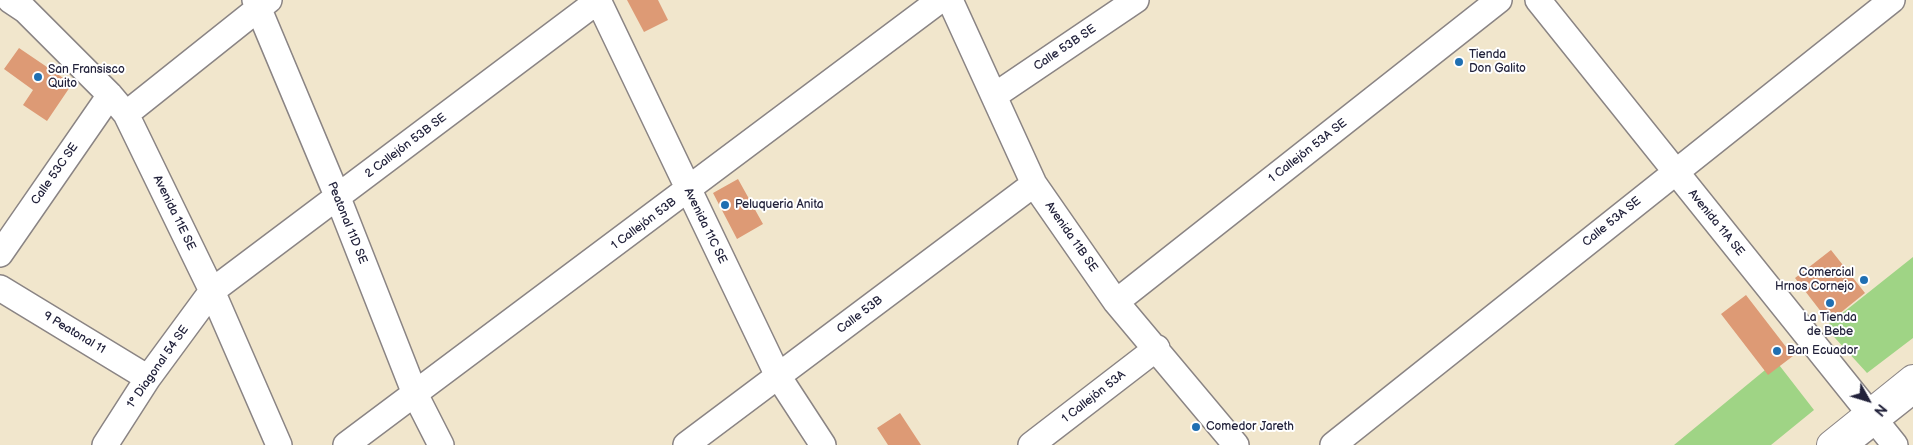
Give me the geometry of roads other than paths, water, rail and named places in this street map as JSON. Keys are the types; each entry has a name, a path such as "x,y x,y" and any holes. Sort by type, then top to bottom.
{"main road":[{"path":"1831,445 1874,420 1913,379"}],"street":[{"name":"Avenida 11C SE","path":"598,0 778,376 823,445"},
{"name":"2 Callejón 53B SE","path":"212,291 338,198 598,0"},
{"name":"1 Callejón 53B","path":"346,445 688,191 940,0"},
{"name":"Avenida 11B SE","path":"950,0 1034,184 1116,302 1157,348 1236,445"},
{"name":"Calle 53B SE","path":"994,96 1136,0"},
{"name":"1 Callejón 53A SE","path":"1116,302 1499,0"},
{"name":"Avenida 11A SE","path":"1538,0 1895,445"},
{"name":"Calle 53A SE","path":"1334,445 1892,0"},
{"name":"Avenida 11E SE","path":"24,3 110,94 126,114 212,291 279,445"},
{"name":"Peatonal 11D SE","path":"260,3 415,394 441,445"},
{"path":"126,114 260,3"},
{"name":"Calle 53C SE","path":"2,245 110,94"},
{"name":"Calle 53B","path":"686,445 1034,184"},
{"name":"9 Peatonal 11","path":"0,288 148,378"},
{"name":"1° Diagonal 54 SE","path":"105,445 148,378 212,291"},
{"name":"1 Callejón 53A","path":"1031,445 1157,348"}],"lane":[{"path":"1855,445 1874,420 1913,399"}],"place":[{"name":"Tienda Don Galito","path":"1459,62"},
{"name":"San Fransisco Quito","path":"38,77"},
{"name":"Peluqueria Anita","path":"725,205"},
{"name":"Comercial Hrnos Cornejo","path":"1864,280"},
{"name":"La Tienda de Bebe","path":"1830,303"},
{"name":"Ban Ecuador","path":"1777,351"},
{"name":"Comedor Jareth","path":"1196,427"}]}
